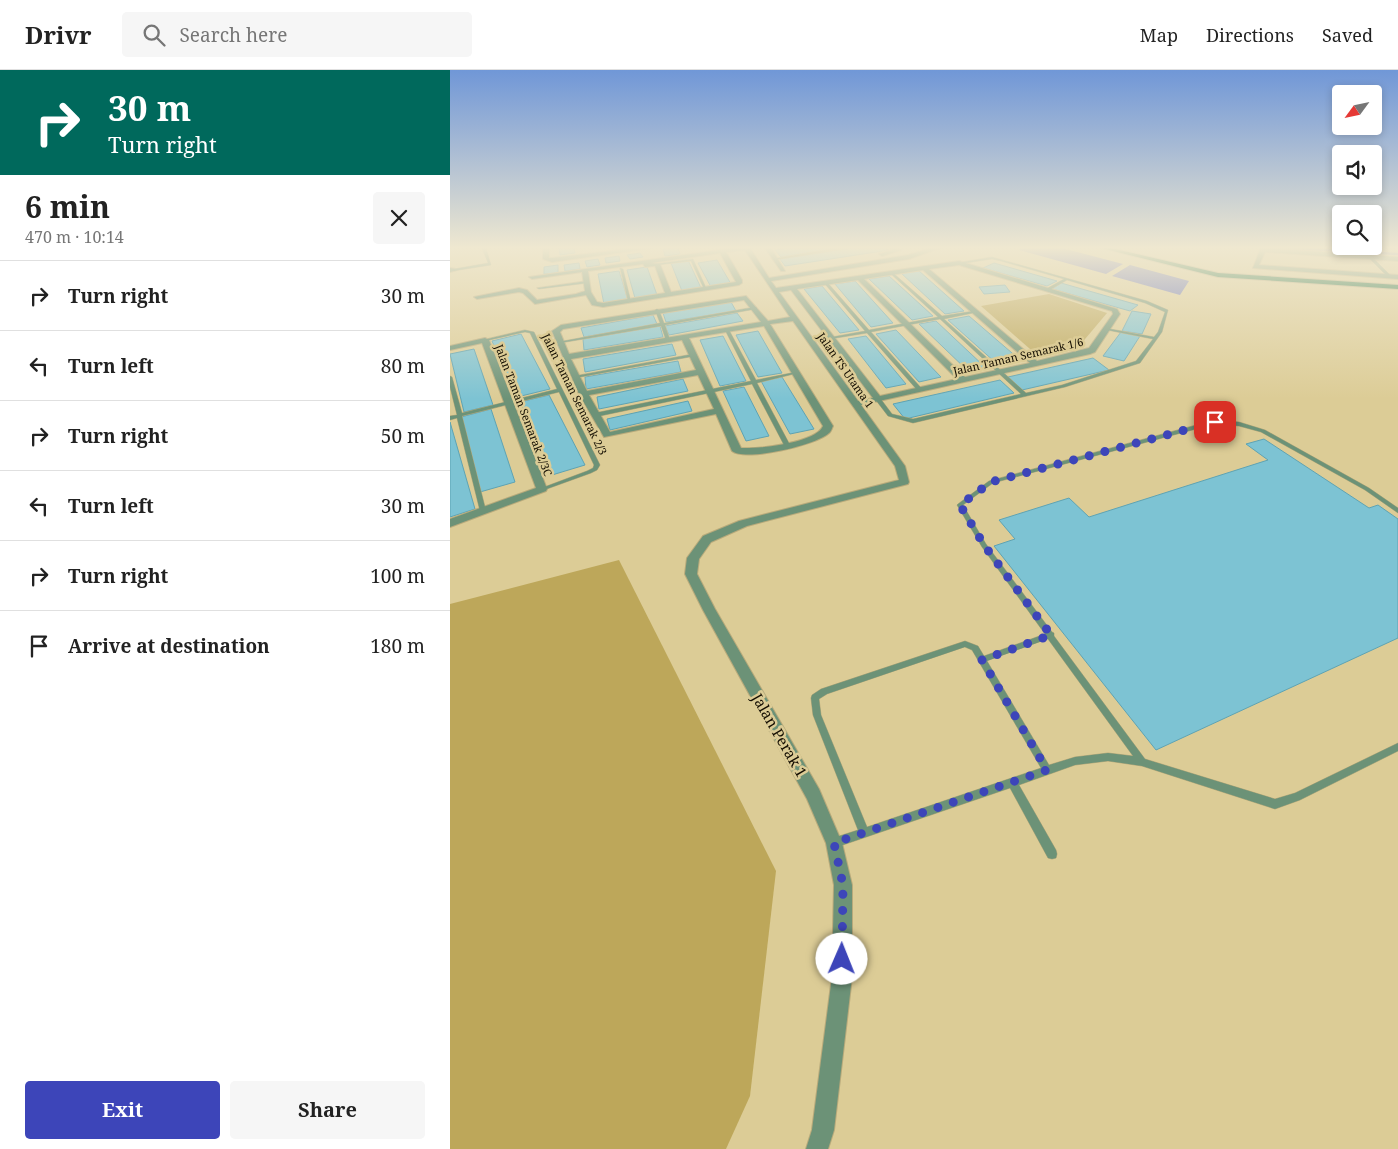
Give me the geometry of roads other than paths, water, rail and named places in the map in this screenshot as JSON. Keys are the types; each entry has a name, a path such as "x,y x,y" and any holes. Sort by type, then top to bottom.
{"street":[{"path":"530,298 539,302 562,298"},
{"path":"592,298 597,306 647,298"},
{"path":"571,325 577,318 582,316 695,298"},
{"path":"719,411 608,435 595,416 575,377 556,331 557,328 571,325 733,298"},
{"path":"685,337 737,451 754,451 787,445 804,441 826,431 828,426 766,323 750,300 745,298"},
{"name":"Jalan TS Utama 1","path":"782,298 900,466 904,482"},
{"path":"801,298 878,399"},
{"path":"880,298 963,380"},
{"path":"958,298 1036,364"},
{"name":"Jalan Taman Semarak 1/6","path":"856,404 1092,350 1117,314 1115,310 1075,298"},
{"path":"566,357 796,318"},
{"path":"450,348 485,340"},
{"name":"Jalan Taman Semarak 2/3C","path":"485,340 542,489"},
{"path":"584,394 701,372"},
{"name":"Jalan Perak 1","path":"817,1149 823,1130 842,977 843,885 834,843 813,794 694,581 691,574 693,558 707,539 743,523 904,482"},
{"path":"450,523 542,489"}],"lane":[{"path":"839,298 920,390"},
{"path":"920,298 1025,395"},
{"path":"878,399 890,415 913,421 1063,386 1138,362 1160,332 1167,311 1133,298"},
{"path":"560,342 755,308"},
{"path":"657,310 668,340"},
{"path":"832,338 973,312"},
{"path":"1107,329 1155,338"},
{"path":"727,330 787,445"},
{"name":"Jalan Taman Semarak 2/3","path":"485,340 532,332 597,465 595,469 542,489"},
{"path":"575,377 693,355"},
{"path":"595,416 796,373"},
{"path":"450,377 483,511"},
{"path":"450,418 560,390"},
{"path":"1142,762 984,545 960,505 991,482 1215,422 1238,424 1263,431 1367,489 1398,511"},
{"path":"982,660 1051,635"},
{"path":"864,832 817,715 816,698 824,691 965,644 975,648 1047,770"},
{"path":"834,843 1075,761 1108,757 1142,762 1275,804 1297,797 1398,747"},
{"path":"1012,782 1052,854"}]}
